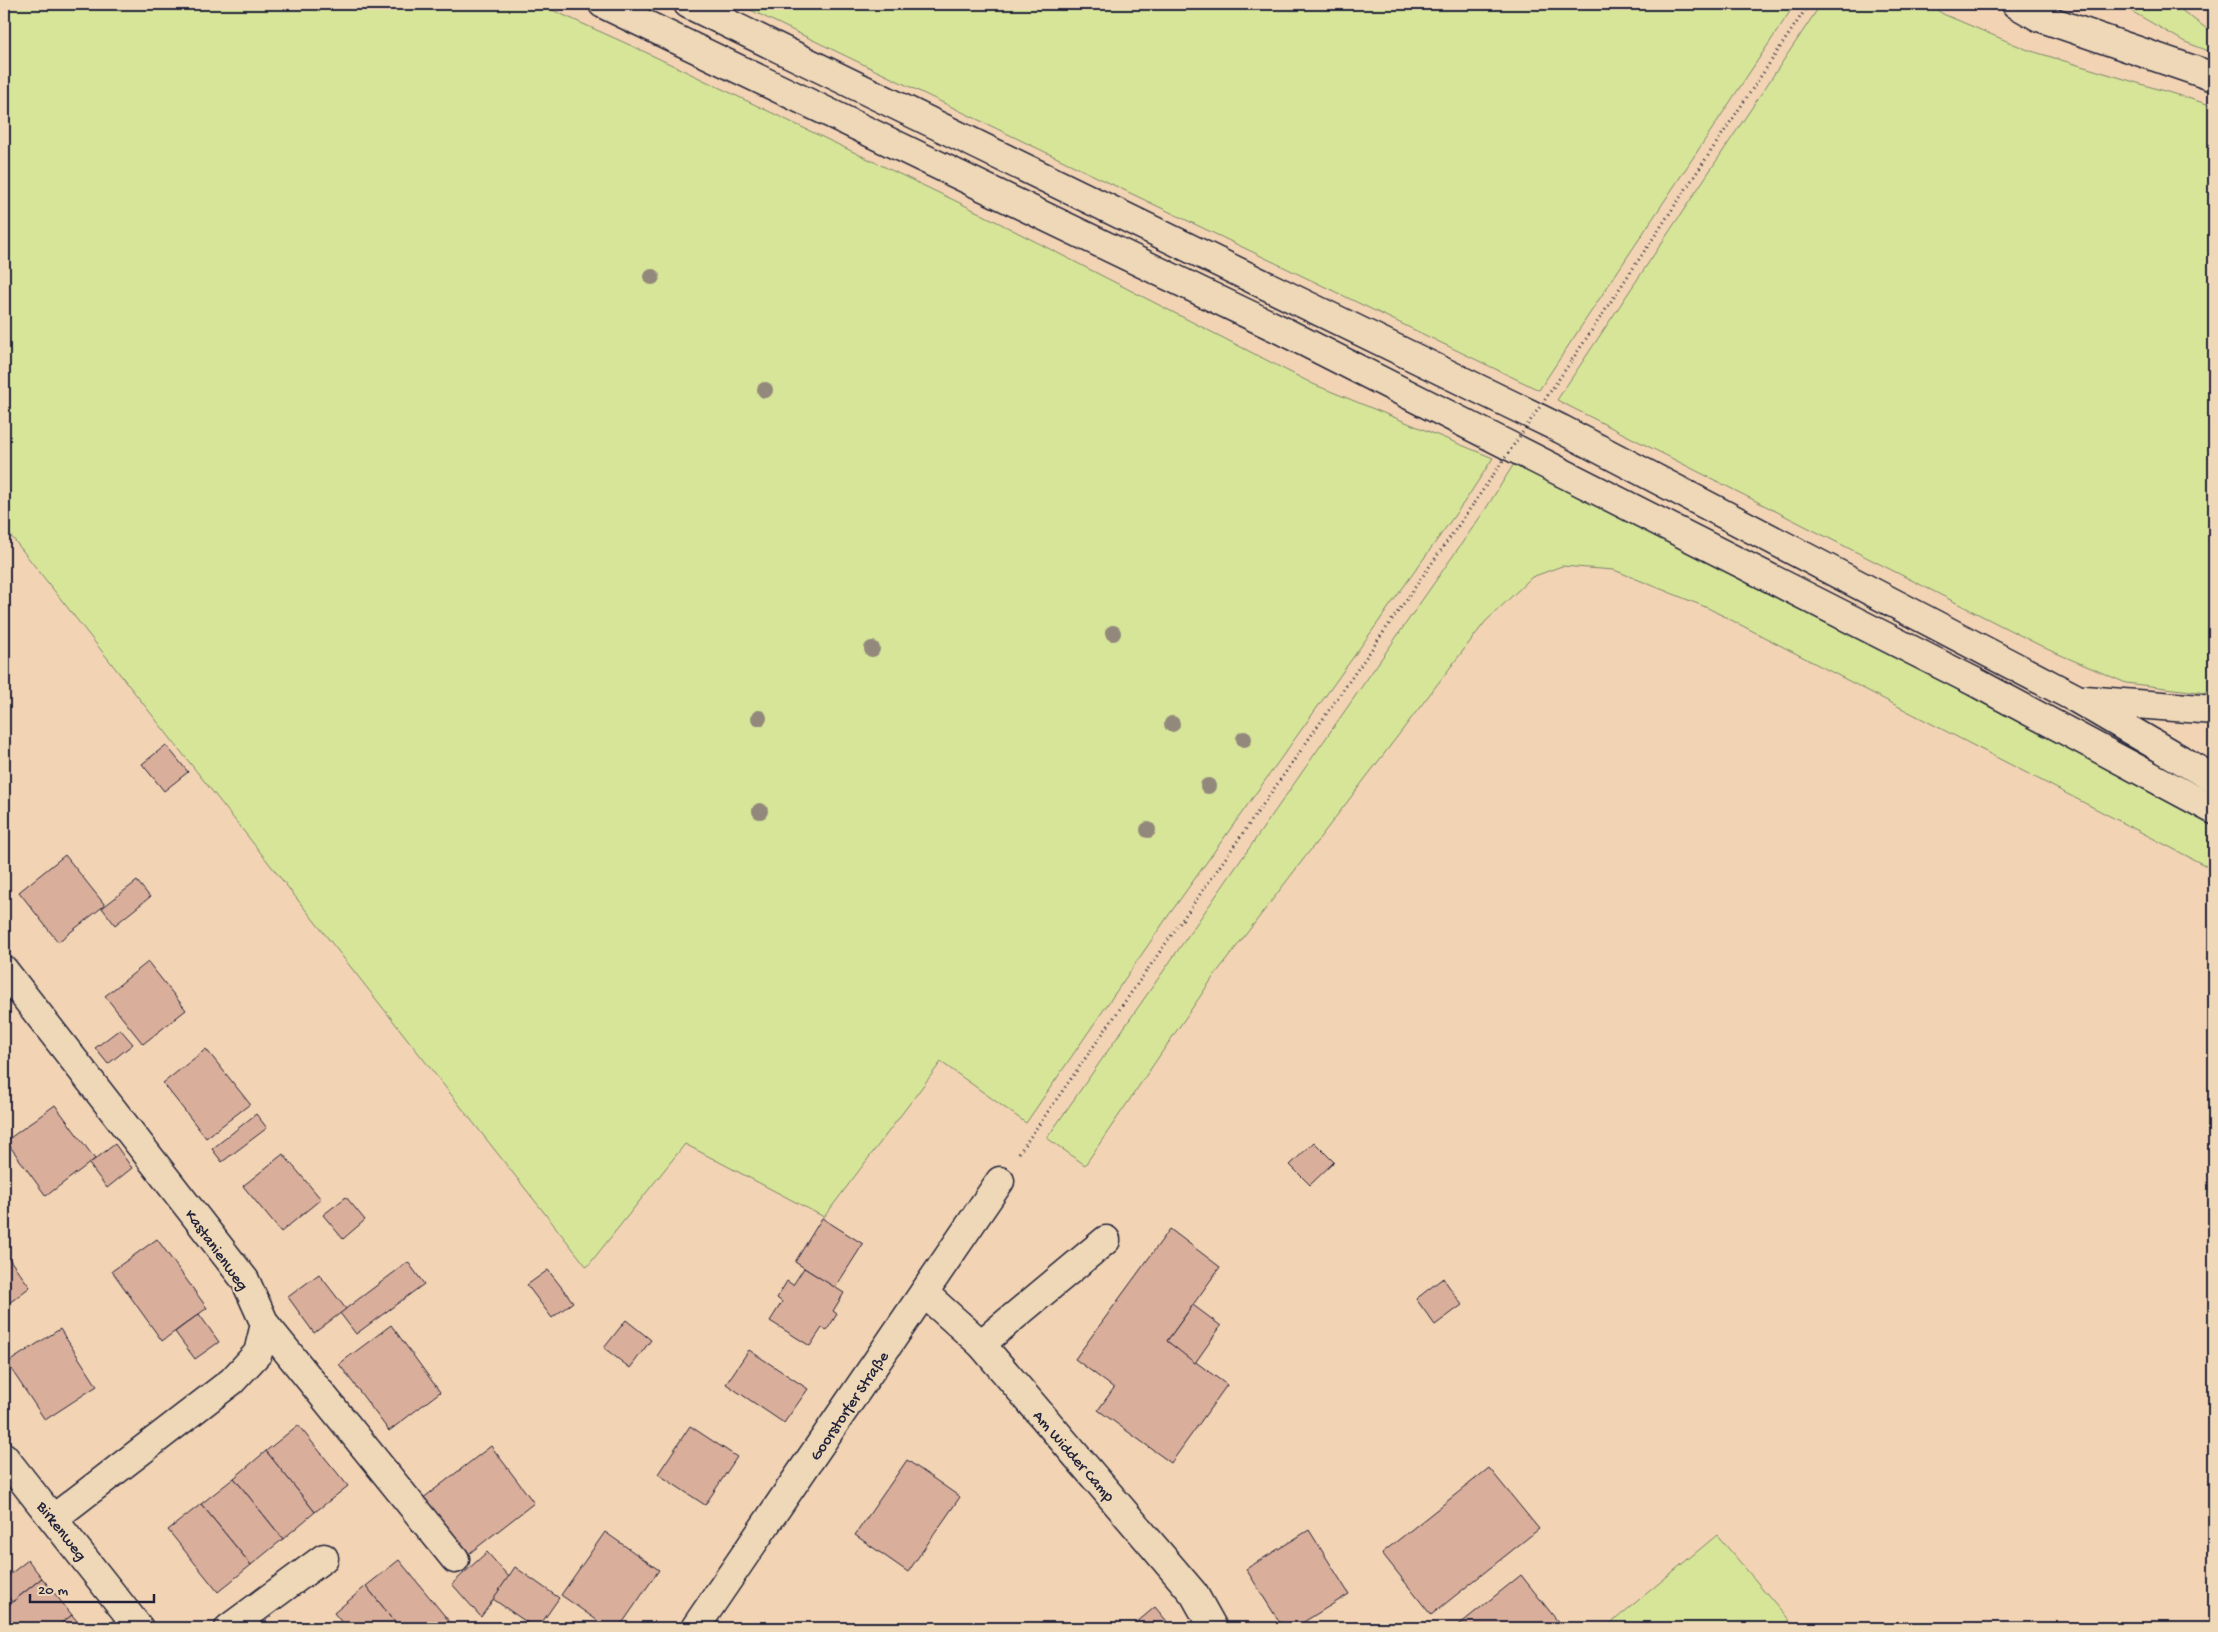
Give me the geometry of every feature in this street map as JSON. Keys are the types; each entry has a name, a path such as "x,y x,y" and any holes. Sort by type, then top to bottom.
{"main road":[{"path":"603,4 1283,331 1975,682 2214,810"},
{"path":"688,4 1561,429 2077,699 2214,779"},
{"path":"2029,8 2214,77"},
{"path":"2077,699 2214,710"},
{"name":"Kastanienweg","path":"4,970 245,1280 265,1324 455,1559"},
{"name":"Goorstorfer Straße","path":"695,1628 1000,1181"},
{"path":"980,1344 1106,1240"},
{"name":"Am Widder Camp","path":"924,1293 980,1344 1194,1594 1213,1628"},
{"path":"54,1518 232,1381 258,1353 265,1324"},
{"name":"Birkenweg","path":"4,1457 139,1628"},
{"path":"229,1628 324,1558"}],"path":[{"path":"1000,1181 1572,360 1809,4"}],"green space":[{"path":"4,4 539,4 643,51 964,205 1313,384 1493,458 1467,498 1166,919 1026,1123 941,1062 824,1217 685,1144 587,1267 4,527"},
{"path":"738,4 1795,4 1539,390"},
{"path":"1821,4 1928,4 1943,14 2028,50 2214,106 2214,694 2126,683 2049,650 1557,400"},
{"path":"2119,4 2173,4 2214,34 2214,53 2185,42"},
{"path":"1517,459 2214,824 2214,870 1708,608 1614,570 1562,566 1532,577 1485,622 1214,976 1085,1165 1047,1138 1485,510"},
{"path":"1717,1535 1796,1628 1605,1628"}],"building":[{"path":"166,745 188,772 164,791 142,764"},
{"path":"65,855 105,905 58,942 19,892"},
{"path":"137,881 150,897 115,925 102,908"},
{"path":"148,962 186,1010 143,1044 105,996"},
{"path":"120,1029 133,1044 108,1064 95,1048"},
{"path":"206,1049 250,1104 206,1138 163,1083"},
{"path":"55,1105 95,1159 46,1196 6,1141"},
{"path":"256,1114 267,1128 222,1162 212,1149"},
{"path":"1314,1142 1334,1162 1310,1185 1290,1165"},
{"path":"115,1144 132,1168 107,1188 89,1164"},
{"path":"283,1154 321,1199 281,1232 243,1186"},
{"path":"346,1197 365,1220 343,1239 323,1215"},
{"path":"822,1218 863,1244 835,1288 795,1262"},
{"path":"1170,1229 1220,1267 1167,1341 1227,1385 1171,1463 1098,1410 1114,1388 1075,1359"},
{"path":"157,1239 207,1308 162,1341 112,1271"},
{"path":"4,1252 30,1287 4,1307"},
{"path":"408,1262 424,1284 356,1334 340,1313"},
{"path":"804,1268 844,1293 833,1311 837,1314 827,1330 822,1328 810,1346 770,1321 782,1302 777,1298 787,1281 793,1285"},
{"path":"548,1270 573,1302 552,1318 527,1285"},
{"path":"319,1274 346,1309 314,1333 288,1297"},
{"path":"1443,1278 1462,1305 1435,1325 1416,1299"},
{"path":"1193,1305 1221,1326 1195,1363 1167,1341"},
{"path":"199,1314 219,1342 195,1359 175,1332"},
{"path":"626,1320 651,1340 630,1368 604,1348"},
{"path":"391,1325 440,1392 389,1431 339,1364"},
{"path":"60,1329 97,1386 45,1420 7,1363"},
{"path":"749,1350 808,1389 784,1423 726,1384"},
{"path":"298,1425 348,1486 315,1512 266,1451"},
{"path":"690,1426 737,1457 705,1505 658,1474"},
{"path":"491,1446 534,1503 466,1556 422,1499"},
{"path":"266,1451 315,1512 283,1539 234,1478"},
{"path":"907,1460 960,1497 908,1572 855,1535"},
{"path":"1489,1468 1539,1529 1431,1615 1382,1553"},
{"path":"234,1478 283,1539 251,1565 201,1504"},
{"path":"201,1504 251,1565 218,1592 168,1530"},
{"path":"1309,1530 1349,1594 1294,1628 1283,1628 1246,1569"},
{"path":"605,1532 659,1570 619,1628 608,1628 561,1595"},
{"path":"487,1552 509,1577 481,1617 452,1584"},
{"path":"28,1560 42,1578 12,1602 4,1592 4,1579"},
{"path":"399,1560 449,1621 440,1628 400,1628 366,1586"},
{"path":"515,1567 559,1598 538,1628 535,1628 493,1599"},
{"path":"1521,1575 1563,1628 1455,1628"},
{"path":"42,1578 72,1615 55,1628 4,1628 4,1609"},
{"path":"366,1586 400,1628 347,1628 334,1613"},
{"path":"1155,1607 1170,1625 1166,1628 1130,1628"},
{"path":"72,1615 83,1628 55,1628"}]}
